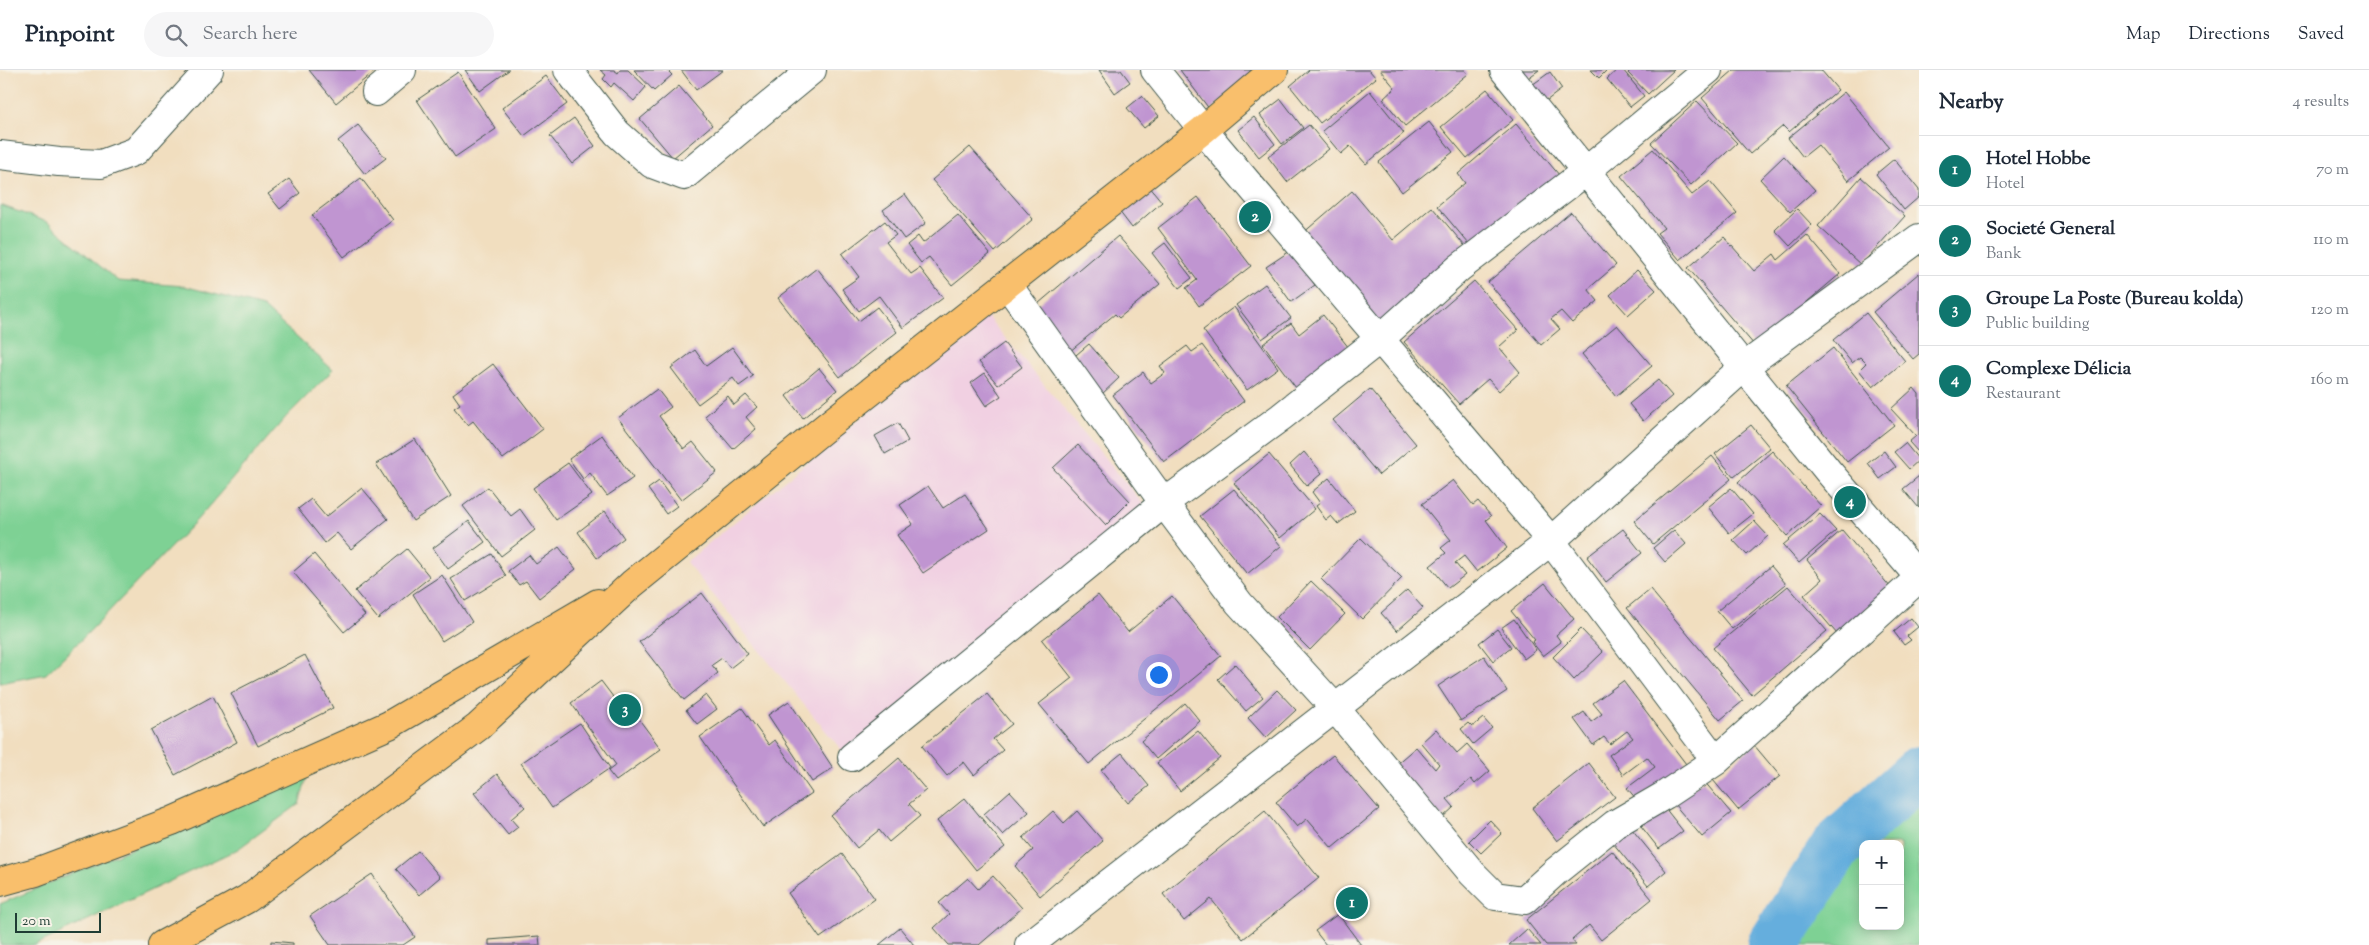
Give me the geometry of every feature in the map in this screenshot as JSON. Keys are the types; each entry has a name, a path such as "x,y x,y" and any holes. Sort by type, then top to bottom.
{"main road":[{"path":"162,945 246,900 478,727 632,584 827,426 1202,130 1274,70"},
{"path":"0,882 36,872 172,821 389,725 520,647 632,584"}],"street":[{"path":"0,155 59,162 101,164 136,151 209,70"},
{"path":"376,92 402,70"},
{"path":"568,70 617,133 652,164 684,176 812,70"},
{"path":"1155,70 1202,130 1381,338 1551,541 1716,761"},
{"path":"1007,284 1164,503 1239,603 1335,708 1472,873 1495,896 1524,900 1555,872 1615,824 1665,795 1716,761 1919,577 1828,471 1504,70"},
{"path":"852,757 1164,503 1281,417 1381,338 1459,268 1585,172 1708,70"},
{"path":"1029,945 1551,541 1745,366 1919,238"}],"shaded area":[{"path":"986,315 1144,505 844,753 686,562"}],"green space":[{"path":"0,205 47,222 118,281 184,286 263,307 333,370 286,417 195,522 46,674 0,683"},
{"path":"308,774 299,804 238,849 35,945 0,945 0,904"},
{"path":"1919,801 1919,945 1798,945 1841,861 1859,847 1859,930 1904,930 1904,840 1868,840"}],"building":[{"path":"309,70 376,70 336,103"},
{"path":"465,70 509,70 480,91"},
{"path":"600,70 614,70 618,73 620,70 628,70 646,87 634,101 614,83 611,87 603,79 606,75"},
{"path":"634,70 667,70 672,75 654,91"},
{"path":"681,70 723,70 696,90"},
{"path":"1099,70 1121,70 1130,82 1115,93"},
{"path":"1180,70 1263,70 1210,110"},
{"path":"1309,70 1369,70 1376,78 1320,123 1290,86"},
{"path":"1380,70 1465,70 1468,74 1405,126 1383,99 1395,88"},
{"path":"1522,70 1539,70 1528,78"},
{"path":"1591,70 1607,70 1599,78"},
{"path":"1617,70 1623,70 1644,96 1630,107 1607,79"},
{"path":"1631,70 1674,70 1648,94 1628,73"},
{"path":"1734,70 1821,70 1838,90 1789,132 1783,126 1750,154 1702,98"},
{"path":"458,72 496,129 455,157 417,100"},
{"path":"1550,72 1562,89 1538,107 1525,90"},
{"path":"546,76 567,104 524,136 502,108"},
{"path":"679,86 712,125 673,158 640,119"},
{"path":"1487,89 1513,120 1467,158 1441,127"},
{"path":"1370,91 1404,133 1366,164 1350,146 1341,154 1322,131"},
{"path":"1844,92 1889,147 1848,181 1818,145 1803,157 1788,138"},
{"path":"1142,96 1159,116 1144,128 1127,108"},
{"path":"1281,99 1303,128 1282,144 1260,115"},
{"path":"1697,101 1737,143 1691,185 1651,143"},
{"path":"1254,117 1275,144 1259,157 1238,130"},
{"path":"574,118 595,146 572,164 550,136"},
{"path":"1429,122 1453,152 1402,192 1379,162"},
{"path":"1516,124 1560,176 1474,250 1437,206 1465,183 1458,174"},
{"path":"358,125 386,158 365,174 338,141"},
{"path":"1309,125 1329,149 1287,182 1268,157"},
{"path":"970,147 1033,219 995,252 932,180"},
{"path":"1653,149 1692,195 1710,181 1737,213 1680,260 1657,233 1664,228 1621,176"},
{"path":"1784,156 1815,190 1790,212 1760,179"},
{"path":"1894,159 1919,190 1919,197 1904,210 1876,174"},
{"path":"1861,177 1905,216 1861,265 1818,226"},
{"path":"361,178 393,220 344,257 312,215"},
{"path":"289,179 300,193 280,209 268,194"},
{"path":"1149,186 1162,202 1132,228 1119,211"},
{"path":"1352,191 1393,240 1432,207 1470,252 1381,328 1302,234"},
{"path":"905,194 926,223 904,239 883,210"},
{"path":"1198,197 1251,266 1199,306 1186,288 1197,280 1158,228"},
{"path":"1797,209 1812,225 1790,246 1775,230"},
{"path":"1571,212 1616,265 1588,289 1598,301 1572,323 1561,311 1551,319 1560,329 1541,345 1488,282"},
{"path":"958,215 990,254 952,285 929,257 921,263 907,245 918,236 923,243"},
{"path":"885,221 896,235 886,242 911,274 920,268 943,298 903,328 879,296 859,311 842,289 859,277 842,254"},
{"path":"1807,235 1840,274 1755,346 1688,268 1724,237 1754,271 1774,254 1778,260"},
{"path":"1118,236 1160,284 1119,318 1115,314 1069,352 1032,309"},
{"path":"1165,243 1192,278 1179,288 1152,253"},
{"path":"1290,251 1315,285 1291,302 1266,267"},
{"path":"817,268 859,321 877,307 897,332 840,377 778,298"},
{"path":"1637,270 1656,290 1628,315 1610,295"},
{"path":"1919,273 1919,354 1913,359 1873,312"},
{"path":"1474,281 1518,330 1499,347 1520,372 1499,391 1488,379 1459,404 1404,342"},
{"path":"1265,284 1291,318 1262,339 1236,305"},
{"path":"1234,307 1278,368 1247,390 1203,330"},
{"path":"1866,313 1905,361 1873,387 1859,370 1866,363 1860,357 1852,363 1833,340"},
{"path":"1323,315 1349,348 1296,388 1263,344 1291,323 1299,334"},
{"path":"1617,325 1652,366 1616,396 1582,354"},
{"path":"1004,343 1022,367 998,385 979,362"},
{"path":"1089,344 1119,378 1101,395 1070,360"},
{"path":"1202,345 1244,401 1164,462 1113,395 1143,372 1151,383 1165,373 1160,366 1187,346 1192,352"},
{"path":"732,347 753,376 739,386 733,378 698,404 671,368 695,350 706,366"},
{"path":"1833,348 1894,425 1847,462 1786,386"},
{"path":"493,364 543,429 503,459 473,421 468,425 454,408 460,404 453,394"},
{"path":"819,368 837,390 803,418 786,396"},
{"path":"985,373 1001,396 986,406 971,383"},
{"path":"1658,380 1672,396 1643,421 1629,404"},
{"path":"1914,388 1919,394 1919,453 1909,442 1916,436 1891,409"},
{"path":"657,389 671,407 659,416 684,449 693,442 717,472 681,500 618,418"},
{"path":"1370,389 1416,444 1379,475 1333,420"},
{"path":"746,395 757,407 746,417 756,429 733,449 705,416 728,396 734,405"},
{"path":"898,423 908,441 885,454 875,436"},
{"path":"1751,425 1770,448 1734,477 1715,454"},
{"path":"602,435 633,478 607,496 590,473 583,479 569,459"},
{"path":"415,439 451,496 413,521 376,464"},
{"path":"1905,443 1919,460 1909,469 1894,452"},
{"path":"1078,445 1130,501 1106,525 1053,468"},
{"path":"1772,451 1821,506 1787,536 1738,482"},
{"path":"1884,451 1896,467 1880,479 1868,463"},
{"path":"1304,452 1322,473 1307,486 1290,465"},
{"path":"1269,454 1315,509 1280,538 1234,483"},
{"path":"1712,456 1731,479 1653,544 1634,521"},
{"path":"568,463 592,495 556,520 533,488"},
{"path":"1919,476 1919,508 1903,489"},
{"path":"1329,478 1355,511 1338,524 1331,516 1326,520 1316,506 1320,503 1312,492"},
{"path":"1453,480 1473,505 1478,501 1491,516 1486,520 1507,548 1477,572 1464,556 1455,563 1465,575 1448,588 1430,566 1446,553 1441,548 1451,540 1422,504"},
{"path":"659,481 677,506 666,514 648,489"},
{"path":"928,486 943,508 965,494 989,529 923,573 897,535 913,524 900,505"},
{"path":"488,487 511,516 520,509 535,530 501,556 463,506"},
{"path":"362,488 388,519 351,549 337,533 325,543 298,509 311,499 326,517"},
{"path":"1731,488 1753,514 1729,533 1708,507"},
{"path":"1234,489 1281,546 1247,574 1200,516"},
{"path":"605,511 624,538 597,558 578,532"},
{"path":"1820,514 1836,531 1799,563 1783,545"},
{"path":"469,521 485,542 448,569 433,548"},
{"path":"1754,521 1768,536 1747,555 1733,540"},
{"path":"1623,529 1642,553 1606,582 1587,557"},
{"path":"1674,530 1686,544 1665,562 1653,548"},
{"path":"1842,530 1891,588 1837,634 1804,595 1822,579 1807,560"},
{"path":"1361,538 1402,578 1362,619 1321,579"},
{"path":"559,547 576,569 539,598 526,581 519,585 508,571 529,555 536,564"},
{"path":"407,549 430,577 378,619 355,591"},
{"path":"314,554 365,615 344,632 293,572"},
{"path":"492,554 506,576 465,601 451,579"},
{"path":"1771,566 1786,584 1732,629 1717,611"},
{"path":"442,575 472,622 442,641 413,594"},
{"path":"1311,581 1345,614 1310,650 1277,617"},
{"path":"1545,583 1574,619 1556,635 1561,642 1543,656 1532,642 1535,640 1511,611"},
{"path":"1788,586 1827,631 1752,695 1713,648"},
{"path":"1650,589 1743,701 1720,720 1627,608"},
{"path":"1407,590 1423,608 1397,631 1381,613"},
{"path":"702,593 748,654 730,668 722,658 712,665 718,673 684,700 639,642"},
{"path":"1098,595 1128,632 1172,596 1221,656 1089,764 1039,704 1072,678 1042,640"},
{"path":"1911,618 1918,627 1907,636 1911,640 1904,645 1894,632"},
{"path":"1514,619 1536,650 1524,659 1501,628"},
{"path":"1497,629 1511,647 1493,661 1479,643"},
{"path":"1581,629 1603,652 1574,680 1553,657"},
{"path":"305,655 333,708 258,746 231,693"},
{"path":"1484,656 1507,691 1461,721 1438,686"},
{"path":"1235,664 1263,697 1246,711 1218,679"},
{"path":"601,681 629,718 635,714 661,749 616,781 608,771 616,765 571,703"},
{"path":"1623,681 1686,764 1637,800 1627,788 1655,767 1647,757 1623,775 1609,755 1633,738 1627,731 1610,744 1604,737 1593,745 1574,719 1584,712 1591,722 1602,714 1593,703"},
{"path":"1277,690 1296,710 1266,738 1248,718"},
{"path":"987,694 1012,724 993,739 1003,750 974,775 964,762 947,776 922,746"},
{"path":"706,695 717,709 697,724 686,710"},
{"path":"213,696 237,742 175,775 151,730"},
{"path":"789,701 833,768 812,782 768,715"},
{"path":"1185,703 1200,721 1156,759 1141,741"},
{"path":"742,708 769,745 775,740 812,793 763,827 700,737"},
{"path":"1483,718 1492,728 1473,744 1461,729 1468,723 1472,727"},
{"path":"580,723 610,768 552,808 521,763"},
{"path":"1436,729 1457,753 1467,744 1490,771 1475,784 1471,779 1447,799 1454,807 1442,818 1395,765 1416,747 1435,769 1439,764 1421,743"},
{"path":"1198,731 1220,758 1180,791 1157,763"},
{"path":"1754,745 1780,776 1738,810 1713,780"},
{"path":"1122,753 1149,786 1128,803 1101,770"},
{"path":"1333,755 1379,809 1332,848 1307,819 1297,827 1276,802"},
{"path":"899,758 926,790 909,804 920,816 889,842 879,830 857,848 831,816"},
{"path":"1589,763 1615,797 1557,841 1532,808"},
{"path":"497,774 525,807 511,819 518,827 508,835 474,793"},
{"path":"1703,780 1731,813 1702,837 1674,804"},
{"path":"1010,791 1029,812 1003,835 984,814"},
{"path":"965,798 1005,847 976,870 937,821"},
{"path":"1665,808 1683,831 1659,849 1641,826"},
{"path":"1053,811 1064,823 1077,811 1103,841 1040,896 1015,866 1033,850 1023,838"},
{"path":"1265,811 1319,878 1243,939 1211,899 1184,921 1163,894"},
{"path":"1490,820 1502,833 1481,853 1469,841"},
{"path":"1631,828 1666,871 1648,886 1613,843"},
{"path":"418,851 440,877 419,895 396,869"},
{"path":"1612,851 1652,899 1601,940 1589,925 1572,940 1576,945 1546,945 1526,920"},
{"path":"842,854 875,899 820,938 788,893"},
{"path":"372,874 415,937 403,945 330,945 310,916"},
{"path":"993,876 1022,908 979,945 949,945 934,928 949,914 939,903 968,878 978,889"},
{"path":"1338,914 1361,945 1326,945 1315,931"},
{"path":"900,928 914,945 879,945"},
{"path":"1527,929 1541,945 1509,945"},
{"path":"539,936 540,945 489,945 489,940"},
{"path":"271,941 293,943 293,945 271,945"}],"waterway":[{"path":"1773,945 1836,847 1919,772"}],"place":[{"name":"Societé General","path":"1255,217"},
{"name":"Complexe Délicia","path":"1850,502"},
{"name":"Groupe La Poste (Bureau kolda)","path":"625,710"},
{"name":"Hotel Hobbe","path":"1352,903"}]}
